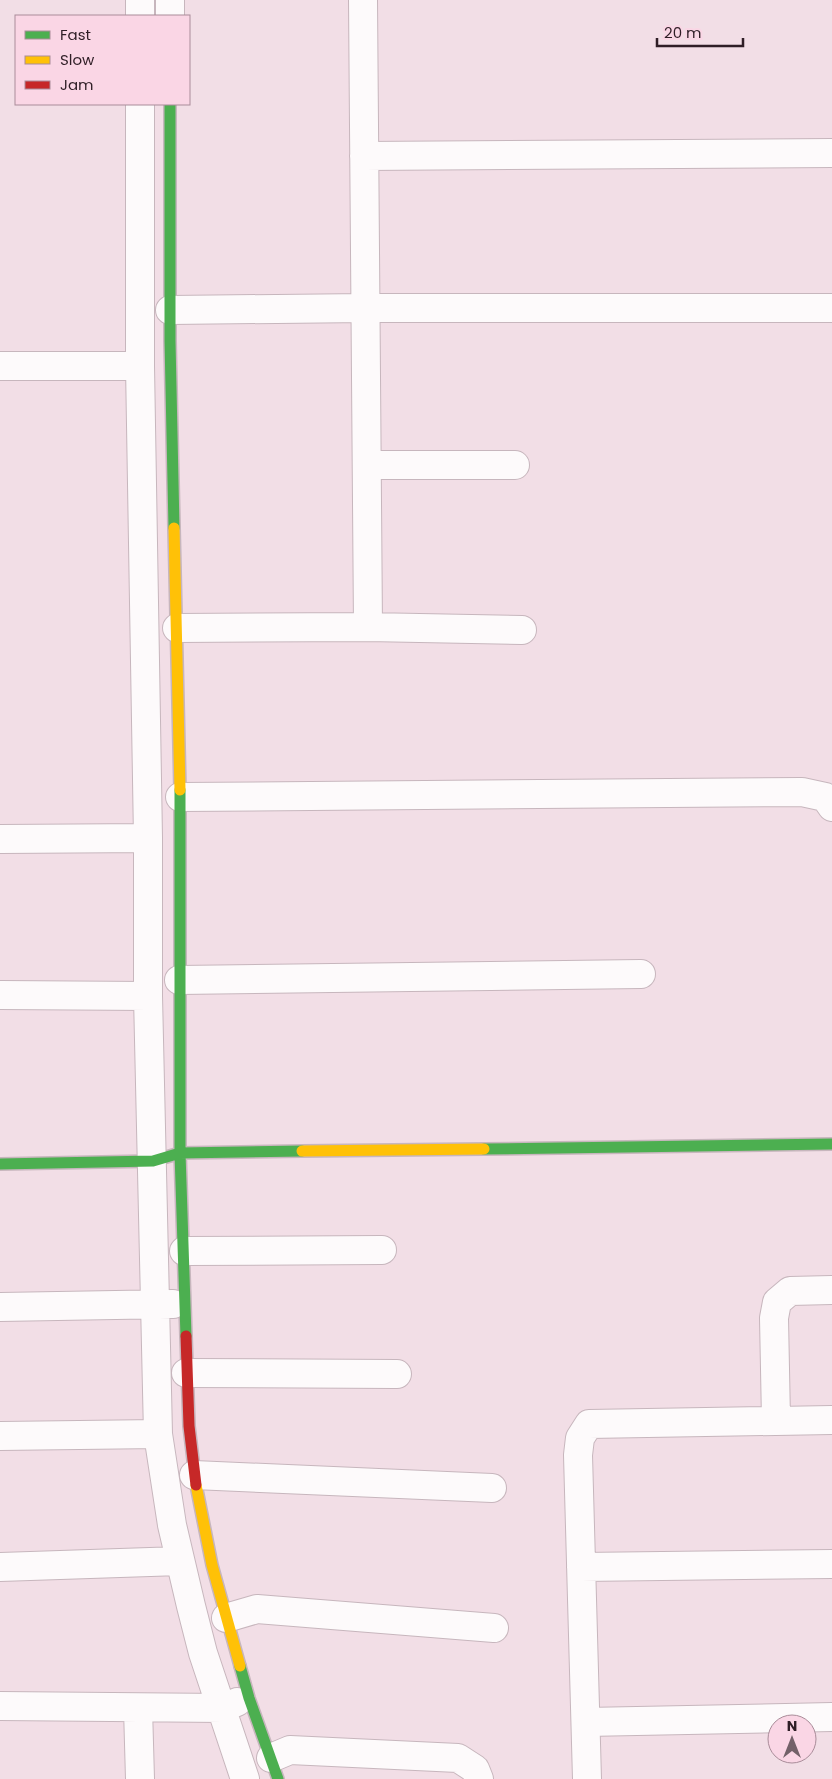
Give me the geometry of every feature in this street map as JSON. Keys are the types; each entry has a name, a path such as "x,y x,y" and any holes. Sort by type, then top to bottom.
{"street":[{"path":"140,0 140,15"},
{"path":"170,0 170,15"},
{"path":"363,0 368,627"},
{"path":"140,105 140,354 148,838 148,996 158,1434 172,1525 203,1653 223,1708 245,1779"},
{"path":"170,105 170,341 180,797 180,1152 189,1426 194,1475 208,1548 249,1698 275,1769"},
{"path":"364,156 832,153"},
{"path":"170,310 832,308"},
{"path":"0,366 140,354 170,341"},
{"path":"367,465 515,465"},
{"path":"177,628 368,627 522,630"},
{"path":"180,797 802,792 824,797 832,807"},
{"path":"0,839 148,838"},
{"path":"179,980 641,974"},
{"path":"0,995 148,996"},
{"path":"0,1164 152,1161 180,1152 832,1144"},
{"path":"184,1251 382,1250"},
{"path":"776,1420 774,1318 777,1302 790,1291 832,1290"},
{"path":"0,1308 186,1304"},
{"path":"186,1373 397,1374"},
{"path":"587,1779 578,1454 580,1438 589,1424 832,1420"},
{"path":"0,1436 158,1434"},
{"path":"194,1475 492,1488"},
{"path":"0,1568 180,1561"},
{"path":"581,1567 832,1564"},
{"path":"226,1618 257,1609 494,1628"},
{"path":"0,1706 223,1708 249,1698"},
{"path":"138,1708 140,1779"},
{"path":"586,1722 832,1717"},
{"path":"275,1769 290,1750 458,1758 475,1770 479,1779"}],"traffic: fast":[{"path":"170,105 170,341 174,528"},
{"path":"180,790 180,1153 186,1336"},
{"path":"484,1149 832,1144"},
{"path":"0,1164 153,1161 180,1153 302,1151"},
{"path":"240,1666 249,1698 278,1779"}],"traffic: slow":[{"path":"174,528 180,790"},
{"path":"302,1151 484,1149"},
{"path":"196,1485 212,1565 240,1666"}],"traffic: jam":[{"path":"186,1336 189,1426 196,1485"}]}
